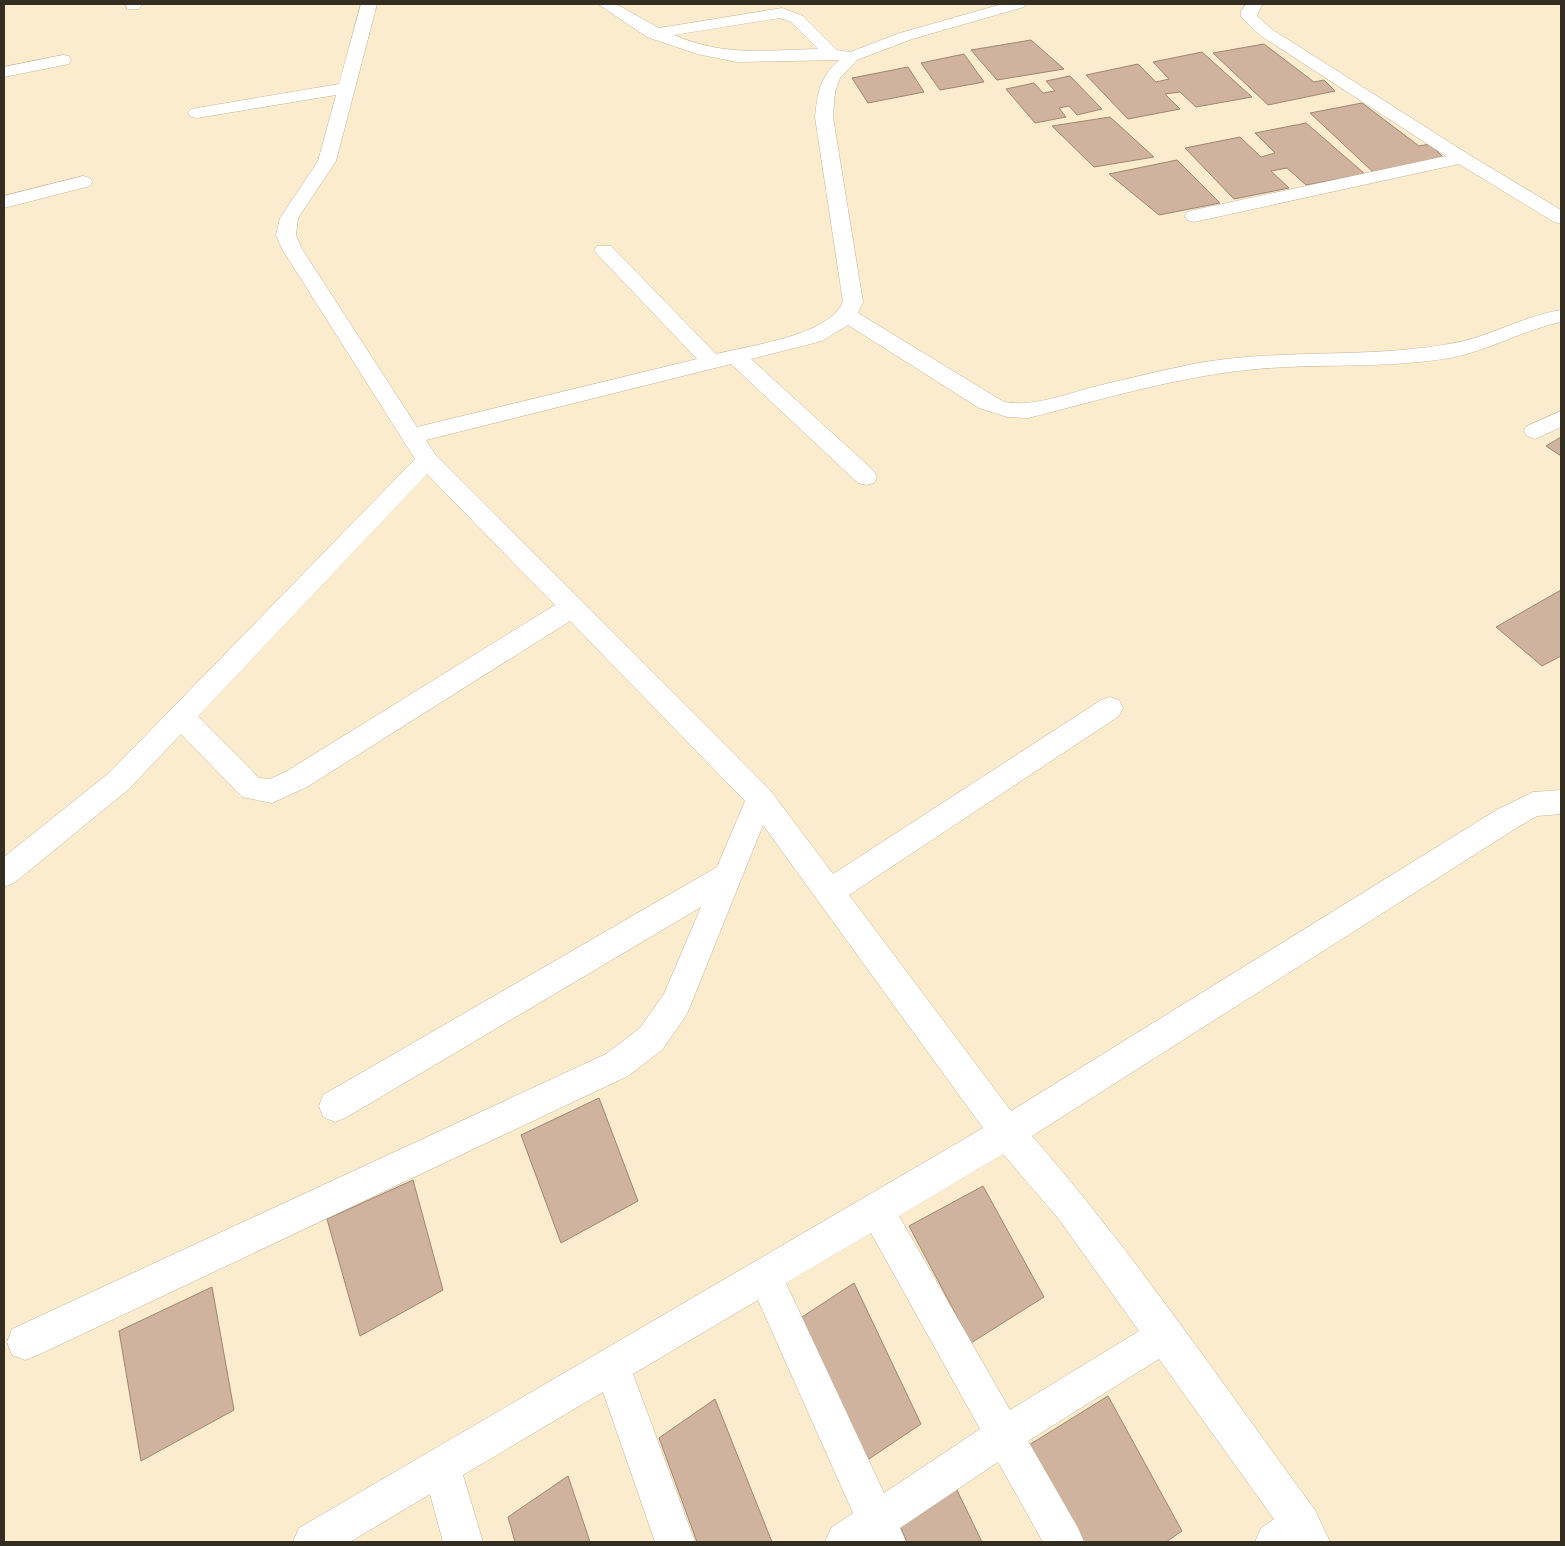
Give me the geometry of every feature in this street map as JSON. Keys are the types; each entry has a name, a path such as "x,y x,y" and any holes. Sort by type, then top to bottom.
{"street":[{"path":"369,4 327,161 289,218 286,235 292,249 428,460 760,798 1007,1133 1070,1206 1165,1335 1295,1536"},
{"path":"412,436 736,356 814,336 834,328 848,316 853,302 824,117 826,92 832,76 851,57 906,36 1018,4"},
{"path":"1254,4 1249,11 1249,17 1261,28 1462,158 1561,218"},
{"path":"616,5 653,34 679,45 730,56 757,57 830,53 851,57"},
{"path":"653,34 782,13 797,19 830,53"},
{"path":"4,72 64,60"},
{"path":"197,113 347,88"},
{"path":"1194,216 1462,158"},
{"path":"4,202 83,182"},
{"path":"604,250 712,362"},
{"path":"848,316 987,403 1012,411 1028,411 1230,365 1417,356 1451,351 1472,346 1544,318 1561,316"},
{"path":"736,356 866,477"},
{"path":"1535,431 1561,418"},
{"path":"4,874 119,781 428,460"},
{"path":"181,716 252,789 272,791 297,779 572,606"},
{"path":"829,892 1110,708"},
{"path":"25,1342 617,1065 651,1039 676,1004 760,798"},
{"path":"314,1542 1007,1133 1508,818 1533,804 1561,802"},
{"path":"335,1106 728,876"},
{"path":"877,1210 1064,1542"},
{"path":"764,1276 881,1531"},
{"path":"845,1542 881,1531 1004,1436 1165,1335"},
{"path":"612,1367 675,1542"},
{"path":"442,1467 463,1542"}],"building":[{"path":"1031,40 1064,69 997,80 971,50"},
{"path":"1264,44 1314,82 1324,80 1335,91 1268,105 1213,53"},
{"path":"1202,52 1252,97 1196,107 1180,92 1165,94 1180,109 1128,119 1086,75 1138,64 1156,82 1169,79 1153,62"},
{"path":"964,54 984,82 940,90 921,63"},
{"path":"908,67 924,92 868,103 852,78"},
{"path":"1070,76 1102,109 1077,115 1069,106 1059,108 1066,117 1035,123 1006,89 1034,83 1043,93 1055,91 1046,81"},
{"path":"1362,103 1419,146 1430,144 1443,157 1373,172 1310,113"},
{"path":"1110,117 1154,157 1094,167 1052,126"},
{"path":"1306,123 1365,174 1306,185 1287,168 1271,171 1289,188 1234,199 1185,148 1240,137 1261,157 1275,153 1255,133"},
{"path":"1177,160 1220,203 1159,215 1109,174"},
{"path":"1561,437 1561,456 1546,446"},
{"path":"1561,590 1561,656 1542,666 1496,627"},
{"path":"599,1098 638,1201 561,1243 521,1135"},
{"path":"413,1180 443,1290 360,1336 327,1219"},
{"path":"983,1186 1044,1297 971,1343 909,1226"},
{"path":"854,1283 921,1424 866,1461 802,1317"},
{"path":"212,1287 234,1410 141,1461 119,1331"},
{"path":"1108,1396 1182,1531 1166,1542 1081,1542 1029,1445"},
{"path":"715,1399 772,1542 697,1542 659,1438"},
{"path":"568,1476 590,1542 515,1542 508,1517"},
{"path":"955,1486 982,1542 907,1542 900,1526"}]}
